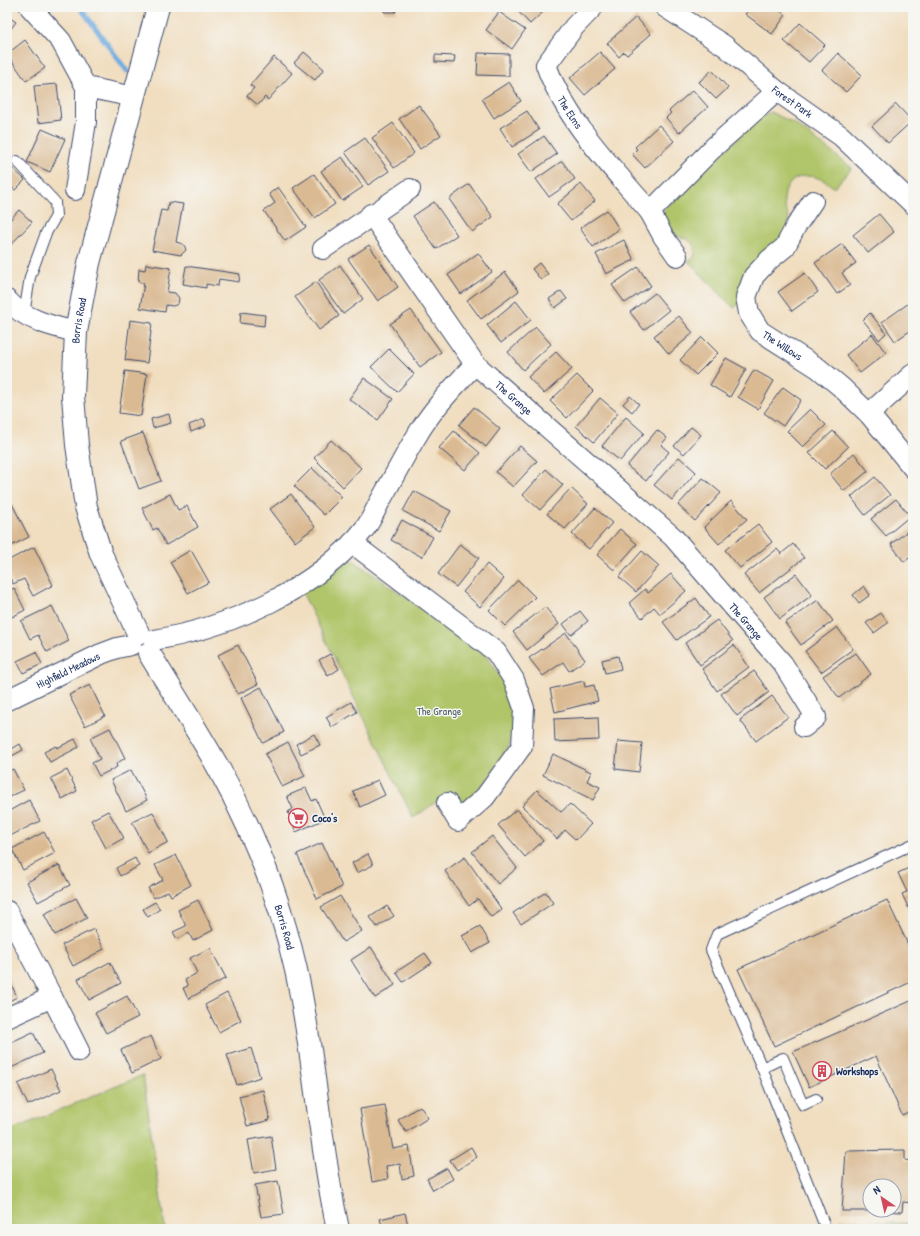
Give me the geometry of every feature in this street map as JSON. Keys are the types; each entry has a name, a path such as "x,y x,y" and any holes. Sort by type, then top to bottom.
{"street":[{"path":"30,7 61,41 86,87 86,122 75,190"},
{"name":"Borris Road","path":"158,7 89,263 76,332 73,396 77,445 86,507 101,554 143,643 218,766 258,849 270,882 285,927 299,984 331,1197 338,1229"},
{"name":"The Elms","path":"593,7 574,27 546,65 554,88 577,122 650,212 663,236 677,256"},
{"name":"Forest Park","path":"665,7 725,46 778,91 842,136 913,204"},
{"path":"86,87 134,97"},
{"path":"650,212 715,146 778,91"},
{"path":"323,249 371,214 410,189"},
{"name":"The Willows","path":"813,201 796,226 785,246 754,276 746,297 749,313 760,331 818,368 869,414 913,468"},
{"name":"The Grange","path":"371,214 475,364 673,537 783,664 816,717 804,727"},
{"path":"7,300 24,314 48,325 76,332"},
{"path":"143,643 199,630 249,612 296,588 330,563 352,543 367,526 416,437 432,412 475,364"},
{"path":"869,414 913,374"},
{"path":"352,543 496,652 514,680 524,708 522,746 485,797 458,821 447,803"},
{"name":"Highfield Meadows","path":"7,700 101,654 117,648 143,643"},
{"path":"7,911 52,997 78,1051"},
{"path":"7,1018 52,997"}],"lane":[{"path":"17,161 55,202 56,216 46,233 30,277 24,314"},
{"path":"826,1229 762,1068 711,950 717,934 913,844"},
{"path":"762,1068 783,1058 803,1105 816,1099"}],"green space":[{"path":"771,112 795,124 852,168 834,188 827,182 811,176 803,176 790,183 786,190 784,200 789,218 789,224 739,304 734,308 688,261 695,256 693,246 689,240 670,231 662,218 662,213 689,183 760,118"},
{"name":"The Grange","path":"351,559 482,650 502,678 515,715 514,734 504,756 485,784 460,808 448,794 413,818 302,592"},
{"path":"143,1075 165,1229 7,1229 7,1132"},
{"path":"840,1220 913,1224 913,1229 842,1229"}],"building":[{"path":"384,7 395,7 396,12 384,12"},
{"path":"514,7 545,7 547,8 530,24"},
{"path":"751,7 775,7 786,15 772,34 745,14"},
{"path":"499,12 525,30 512,49 486,30"},
{"path":"7,16 16,22 7,34"},
{"path":"636,17 651,34 627,55 624,52 619,57 607,43"},
{"path":"800,23 825,45 809,62 784,41"},
{"path":"25,40 45,68 26,81 7,54"},
{"path":"304,52 324,69 315,80 294,63"},
{"path":"600,52 615,69 585,95 570,78"},
{"path":"478,53 509,54 509,76 477,75"},
{"path":"838,53 862,75 846,92 822,70"},
{"path":"435,55 455,56 454,63 435,62"},
{"path":"274,57 292,73 268,100 265,97 258,105 247,96 254,88 250,85"},
{"path":"712,70 728,88 716,99 699,82"},
{"path":"509,82 521,101 494,118 482,99"},
{"path":"57,84 61,120 38,123 34,86"},
{"path":"693,90 708,107 679,133 666,118 671,113 669,111"},
{"path":"896,104 912,121 888,143 872,126"},
{"path":"419,105 441,135 420,149 399,119"},
{"path":"527,111 539,130 512,147 500,128"},
{"path":"393,123 414,153 394,168 372,138"},
{"path":"659,125 674,141 645,168 632,154 637,149 635,147"},
{"path":"42,129 65,139 50,172 27,162"},
{"path":"544,136 557,154 531,172 518,154"},
{"path":"365,138 389,171 368,185 345,152"},
{"path":"342,157 363,187 342,201 321,171"},
{"path":"562,161 575,179 549,197 536,179"},
{"path":"7,163 25,180 15,190 7,183"},
{"path":"314,174 335,204 315,218 293,188"},
{"path":"469,184 493,217 472,232 449,199"},
{"path":"581,184 595,201 571,221 557,204"},
{"path":"278,187 306,227 285,241 264,211 275,203 269,194"},
{"path":"169,202 183,204 176,242 183,244 185,247 186,250 181,255 152,250 161,210 167,211"},
{"path":"434,202 457,235 436,249 413,216"},
{"path":"19,210 32,222 7,249 7,223"},
{"path":"607,210 619,229 593,247 580,228"},
{"path":"879,214 894,232 868,253 853,235"},
{"path":"624,240 634,260 606,274 596,254"},
{"path":"842,244 856,263 842,273 850,285 837,294 815,263"},
{"path":"369,245 398,287 378,301 348,259"},
{"path":"478,253 492,272 461,294 448,275"},
{"path":"539,263 548,274 541,280 532,269"},
{"path":"146,264 171,268 167,292 175,293 179,298 178,304 173,306 166,305 165,312 140,308 144,283 138,282 139,269 145,270"},
{"path":"340,265 363,299 343,314 319,280"},
{"path":"186,266 240,274 239,282 219,279 218,286 206,284 206,288 183,284"},
{"path":"638,267 651,286 625,303 612,285"},
{"path":"505,272 519,291 481,319 467,300"},
{"path":"805,273 818,292 792,311 778,292"},
{"path":"316,282 339,316 319,330 295,297"},
{"path":"561,291 567,299 555,308 549,299"},
{"path":"655,293 669,310 644,330 630,312"},
{"path":"516,301 531,320 501,343 487,325"},
{"path":"909,303 913,309 913,329 895,341 882,322"},
{"path":"411,310 441,352 420,367 390,324"},
{"path":"241,312 265,315 264,326 240,323"},
{"path":"870,313 886,333 879,340 863,320"},
{"path":"679,316 693,333 669,354 654,336"},
{"path":"130,320 152,323 147,363 125,360"},
{"path":"536,327 551,344 523,370 508,352"},
{"path":"872,334 886,353 860,373 846,355"},
{"path":"702,337 718,353 696,375 680,360"},
{"path":"389,349 414,374 397,392 371,367"},
{"path":"556,352 572,369 544,394 528,377"},
{"path":"726,358 746,369 730,397 710,385"},
{"path":"754,370 774,381 758,409 738,397"},
{"path":"125,371 147,374 141,416 119,413"},
{"path":"577,375 593,391 567,418 550,401"},
{"path":"364,378 393,399 378,420 349,399"},
{"path":"783,387 801,400 783,426 764,413"},
{"path":"630,396 639,404 632,412 623,404"},
{"path":"600,398 618,413 594,442 576,426"},
{"path":"474,407 500,429 486,447 459,425"},
{"path":"810,409 826,425 803,447 787,431"},
{"path":"169,414 171,423 153,428 151,419"},
{"path":"626,417 644,433 620,461 602,446"},
{"path":"204,419 206,426 191,432 189,425"},
{"path":"691,427 701,435 684,454 674,446"},
{"path":"657,430 667,438 661,445 669,452 646,481 627,466"},
{"path":"454,431 480,453 465,470 439,448"},
{"path":"833,431 848,447 825,469 809,453"},
{"path":"143,433 161,481 139,489 121,441"},
{"path":"331,440 361,468 343,487 314,458"},
{"path":"520,446 537,461 513,487 496,472"},
{"path":"854,453 868,471 844,491 830,474"},
{"path":"679,457 696,472 672,500 654,485"},
{"path":"312,468 342,497 324,515 294,486"},
{"path":"546,469 563,485 540,510 523,495"},
{"path":"875,477 890,495 865,515 851,497"},
{"path":"703,478 721,493 695,521 678,505"},
{"path":"571,488 588,504 565,529 547,514"},
{"path":"414,491 451,511 439,531 403,511"},
{"path":"170,494 178,510 187,506 198,527 166,545 157,528 153,530 142,508"},
{"path":"291,494 315,527 295,542 270,509"},
{"path":"9,498 29,537 9,547 7,544 7,499"},
{"path":"896,499 910,516 886,536 871,519"},
{"path":"731,501 747,519 719,544 704,527"},
{"path":"595,508 612,523 589,549 572,534"},
{"path":"402,520 433,537 422,557 391,540"},
{"path":"758,524 772,542 740,568 725,550"},
{"path":"913,527 913,555 904,562 891,544"},
{"path":"620,529 637,544 614,570 597,555"},
{"path":"460,544 479,558 456,587 438,574"},
{"path":"793,544 804,558 759,593 744,575 777,549 781,554"},
{"path":"34,547 53,585 33,596 24,579 13,584 7,572 7,561"},
{"path":"191,550 209,582 188,593 170,562"},
{"path":"642,551 659,566 636,592 619,577"},
{"path":"487,564 504,579 480,607 463,592"},
{"path":"671,574 686,591 660,614 654,607 642,618 629,603 645,589 648,593"},
{"path":"796,574 812,595 780,619 764,597"},
{"path":"518,580 535,597 505,626 489,610"},
{"path":"864,586 870,595 859,603 853,595"},
{"path":"14,588 25,610 12,617 7,606 7,592"},
{"path":"696,598 709,617 677,640 663,622"},
{"path":"818,600 833,621 801,645 785,623"},
{"path":"52,606 69,641 47,652 38,635 30,639 21,621"},
{"path":"545,607 559,624 527,650 513,632"},
{"path":"580,611 588,621 571,635 563,624"},
{"path":"881,613 888,623 874,633 866,623"},
{"path":"717,620 733,641 700,665 685,643"},
{"path":"837,627 853,649 821,672 805,651"},
{"path":"566,633 585,660 569,671 563,662 543,676 529,658"},
{"path":"238,645 258,684 238,694 218,655"},
{"path":"734,645 749,667 717,691 702,669"},
{"path":"36,652 42,664 23,673 17,661"},
{"path":"856,653 871,674 839,698 823,676"},
{"path":"330,654 339,669 328,676 319,660"},
{"path":"618,656 621,669 605,673 602,660"},
{"path":"754,671 769,692 737,716 721,694"},
{"path":"584,681 585,687 594,685 598,701 555,712 550,689"},
{"path":"90,685 105,716 85,726 69,695"},
{"path":"261,687 284,732 263,743 241,698"},
{"path":"772,696 788,717 756,741 740,720"},
{"path":"351,702 357,712 332,727 326,717"},
{"path":"598,717 599,740 555,742 554,719"},
{"path":"110,728 125,758 116,764 117,767 99,776 92,763 100,759 90,738"},
{"path":"314,734 320,745 301,754 296,744"},
{"path":"75,739 79,747 50,762 44,752 56,746 57,748"},
{"path":"618,741 642,743 639,772 615,769"},
{"path":"288,742 305,776 282,787 265,754"},
{"path":"20,744 23,750 8,758 7,752"},
{"path":"553,754 591,772 587,781 600,787 593,800 543,775"},
{"path":"13,769 24,790 7,798 7,772"},
{"path":"67,770 77,791 62,799 51,778"},
{"path":"131,770 147,800 126,811 111,780"},
{"path":"378,780 385,795 360,807 353,791"},
{"path":"306,788 312,801 316,799 325,819 296,832 288,812 293,809 287,796"},
{"path":"537,790 561,812 570,804 591,824 576,840 565,830 557,839 522,806"},
{"path":"29,800 40,821 8,837 7,812"},
{"path":"517,809 543,841 525,857 498,825"},
{"path":"108,811 124,838 106,848 91,820"},
{"path":"153,812 168,842 148,853 132,822"},
{"path":"44,832 55,853 23,870 12,849"},
{"path":"492,836 517,868 498,884 472,852"},
{"path":"322,843 342,887 317,899 297,854"},
{"path":"368,854 373,865 357,873 352,863"},
{"path":"176,855 191,885 171,896 168,891 154,898 148,888 163,880 155,865"},
{"path":"465,857 502,910 491,917 478,899 469,906 445,871"},
{"path":"135,858 139,866 120,876 116,868"},
{"path":"59,865 70,885 38,902 27,882"},
{"path":"913,866 913,918 902,894 907,892 898,873"},
{"path":"546,892 553,903 521,924 513,913"},
{"path":"340,896 362,931 343,942 321,907"},
{"path":"76,898 87,918 55,935 44,914"},
{"path":"198,900 213,930 193,941 189,933 177,939 173,932 186,926 178,910"},
{"path":"887,900 913,955 913,981 774,1046 738,969"},
{"path":"155,902 160,909 148,917 143,909"},
{"path":"387,906 394,916 377,927 370,917"},
{"path":"480,926 490,943 472,953 462,936"},
{"path":"94,929 104,949 73,966 62,945"},
{"path":"371,947 395,985 375,998 351,960"},
{"path":"210,948 226,978 188,999 183,988 188,986 185,980 197,973 190,958"},
{"path":"425,953 432,963 403,982 396,972"},
{"path":"110,962 121,983 89,1000 78,979"},
{"path":"7,975 17,997 7,1002"},
{"path":"227,993 241,1020 219,1032 205,1005"},
{"path":"127,996 138,1017 106,1033 95,1013"},
{"name":"Workshops","path":"913,1000 913,1110 902,1115 876,1056 809,1087 793,1052"},
{"path":"33,1032 43,1053 11,1068 7,1061 7,1044"},
{"path":"151,1036 161,1059 132,1073 121,1050"},
{"path":"251,1048 260,1077 237,1085 227,1055"},
{"path":"51,1069 61,1090 28,1105 18,1084"},
{"path":"263,1090 270,1120 247,1126 239,1096"},
{"path":"385,1105 393,1149 409,1146 414,1176 402,1179 400,1164 386,1166 388,1179 372,1182 360,1109"},
{"path":"420,1106 428,1118 406,1132 398,1120"},
{"path":"271,1136 276,1169 254,1173 248,1140"},
{"path":"471,1147 477,1157 457,1170 450,1160"},
{"path":"905,1150 905,1160 913,1161 913,1203 903,1202 902,1212 902,1178 862,1178 862,1211 842,1211 846,1151"},
{"path":"447,1168 453,1179 433,1190 427,1179"},
{"path":"278,1181 284,1214 261,1217 255,1185"},
{"path":"405,1213 409,1229 383,1229 380,1219"}],"waterway":[{"path":"80,7 127,71"}],"place":[{"name":"Coco's","path":"298,818"},
{"name":"Workshops","path":"822,1071"}]}
